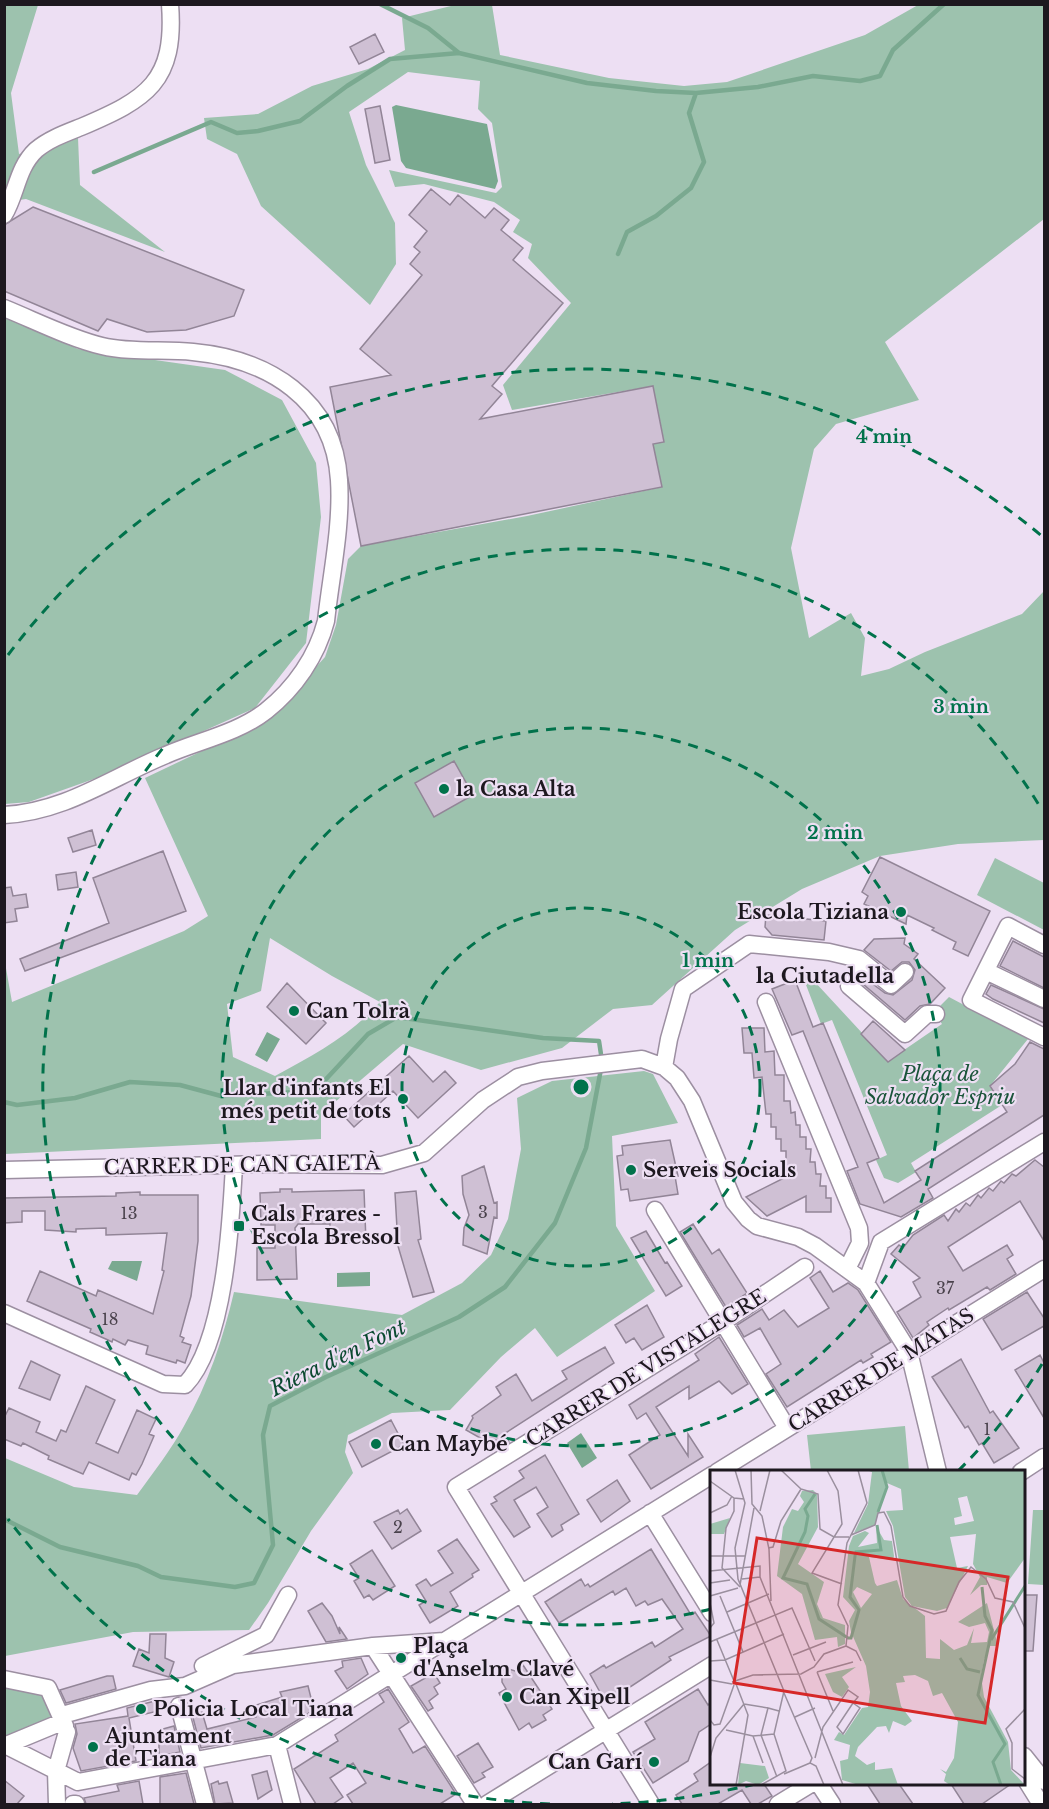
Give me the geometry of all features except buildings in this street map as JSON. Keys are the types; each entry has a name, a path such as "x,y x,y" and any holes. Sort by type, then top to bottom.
{"street":[{"path":"4,215 21,170 34,152 51,140 126,107 152,86 163,70 169,54 171,4"},
{"path":"4,308 101,346 195,352 240,362 282,378 305,398 319,417 335,458 339,479 339,505 324,630 309,662 279,699 252,720 151,761 64,804 38,811 4,815"},
{"path":"1044,945 1008,926 971,1000 1044,1037"},
{"path":"905,972 891,985 859,959 829,952 749,944 683,989 664,1066 677,1078 692,1101 734,1202 740,1211 757,1226 798,1237 848,1267 866,1283 909,1352 938,1470"},
{"path":"864,963 849,986 905,1034 927,1014 936,1014"},
{"path":"986,971 1044,999"},
{"path":"766,1002 860,1235 878,1251"},
{"name":"CARRER DE CAN GAIETÀ","path":"4,1170 234,1165 382,1165 424,1153 492,1093 518,1077 542,1071 642,1059 664,1066"},
{"path":"848,1267 860,1267 878,1251 1044,1142"},
{"path":"4,1313 163,1384 185,1385 196,1373 220,1300 231,1226 234,1165"},
{"path":"655,1210 787,1428"},
{"path":"848,1267 860,1235"},
{"path":"866,1283 878,1251"},
{"name":"CARRER DE VISTALEGRE","path":"520,1592 456,1487 723,1322 805,1267"},
{"name":"CARRER DE MATAS","path":"720,1470 1044,1269"},
{"path":"1023,1470 1044,1457"},
{"path":"6,1746 78,1782 194,1762 277,1744 392,1676 520,1592 710,1476"},
{"path":"650,1513 710,1611"},
{"path":"520,1592 651,1804"},
{"path":"174,1687 176,1680 188,1673 266,1635 288,1595"},
{"path":"57,1804 56,1771 66,1714 151,1690 185,1686 233,1665 373,1646 445,1641"},
{"path":"373,1646 475,1804"},
{"path":"487,1804 710,1666"},
{"path":"4,1679 48,1688 65,1726"},
{"path":"179,1706 205,1804"},
{"path":"6,1746 57,1724 65,1726"},
{"path":"277,1744 292,1804"},
{"path":"1025,1758 1044,1781"},
{"path":"1025,1780 1040,1801"},
{"path":"778,1804 809,1785"},
{"path":"820,1785 832,1804"}],"green space":[{"path":"4,5 38,5 11,93 19,154 78,138 80,185 165,252 26,199 5,202"},
{"path":"455,5 492,5 500,55 609,78 684,86 727,82 865,35 918,5 1044,5 1044,219 885,342 919,400 836,424 814,449 791,548 809,638 851,613 865,638 861,676 889,669 925,652 1022,614 1044,591 1044,840 958,844 880,856 802,889 735,930 652,1005 613,1009 562,1048 481,1070 403,1044 321,1114 321,1139 5,1154 4,957 12,1002 184,931 208,916 145,778 269,719 325,657 336,625 348,559 361,546 527,516 662,487 653,444 664,441 653,386 512,410 503,385 571,303 528,258 532,244 513,232 520,220 494,202 424,184 395,187 389,170 496,193 502,187 492,123 478,109 480,81 408,72 349,112 366,165 395,223 396,264 370,305 261,206 237,154 207,139 204,118 258,114 312,86 368,69 405,50 402,18","holes":["270,938 380,1002 357,1025 318,1052 275,1076 233,1057 227,1004 261,991"]},
{"path":"4,313 78,349 225,370 282,400 316,463 321,517 306,643 255,708 108,774 29,802 5,804"},
{"path":"995,858 1044,883 1044,930 977,895"},
{"name":"Plaça de Salvador Espriu","path":"802,968 888,1061 942,1024 934,1012 949,997 1028,1039 990,1086 1002,1105 911,1163 916,1172 898,1183 884,1178 876,1160 887,1155 832,1020 821,1024 803,977"},
{"path":"644,1071 653,1074 678,1123 612,1136 616,1226 655,1291 557,1357 535,1328 501,1357 450,1410 392,1413 348,1435 345,1452 353,1473 311,1531 249,1630 133,1632 5,1656 5,1458 74,1487 137,1495 173,1444 200,1394 220,1344 234,1292 402,1315 462,1283 491,1255 508,1219 521,1149 517,1098 552,1081"},
{"path":"905,1426 909,1470 811,1470 807,1435"},
{"path":"1033,1510 1044,1510 1044,1585 1028,1584"},
{"path":"4,1682 45,1690 56,1717 5,1741"}],"shaded area":[{"path":"396,105 487,124 498,181 495,189 406,168 401,161 392,107"},
{"path":"267,1032 280,1039 267,1062 255,1055"},
{"path":"112,1261 142,1261 137,1281 108,1269"},
{"path":"370,1272 370,1286 337,1287 337,1273"},
{"path":"581,1433 597,1458 582,1468 567,1443"}],"waterway":[{"path":"380,4 428,28 459,53"},
{"path":"94,172 211,122 237,133 258,131 300,121 347,86 390,59 459,53 587,83 696,93 758,87 813,76 860,81 880,76 893,50 944,4"},
{"path":"618,254 627,232 656,216 691,188 704,162 689,113 696,93"},
{"path":"4,1102 17,1105 75,1098 130,1082 180,1085 221,1096 315,1091 368,1034 397,1017 543,1038 599,1041 602,1061"},
{"name":"Riera d'en Font","path":"4,1519 60,1547 138,1566 161,1577 235,1587 254,1583 273,1545 263,1435 270,1406 326,1377 459,1317 505,1287 555,1223 586,1148 601,1069"}],"place":[{"name":"la Casa Alta","path":"444,789"},
{"name":"Escola Tiziana","path":"901,912"},
{"name":"Can Tolrà","path":"294,1011"},
{"name":"Llar d'infants El més petit de tots","path":"403,1099"},
{"name":"Serveis Socials","path":"631,1170"},
{"name":"Cals Frares - Escola Bressol","path":"239,1226"},
{"name":"Can Maybé","path":"376,1444"},
{"name":"Plaça d'Anselm Clavé","path":"401,1658"},
{"name":"Can Xipell","path":"507,1697"},
{"name":"Policia Local Tiana","path":"141,1709"},
{"name":"Ajuntament de Tiana","path":"93,1747"},
{"name":"Can Garí","path":"654,1762"}],"district":[{"name":"la Ciutadella","path":"825,976"}]}
